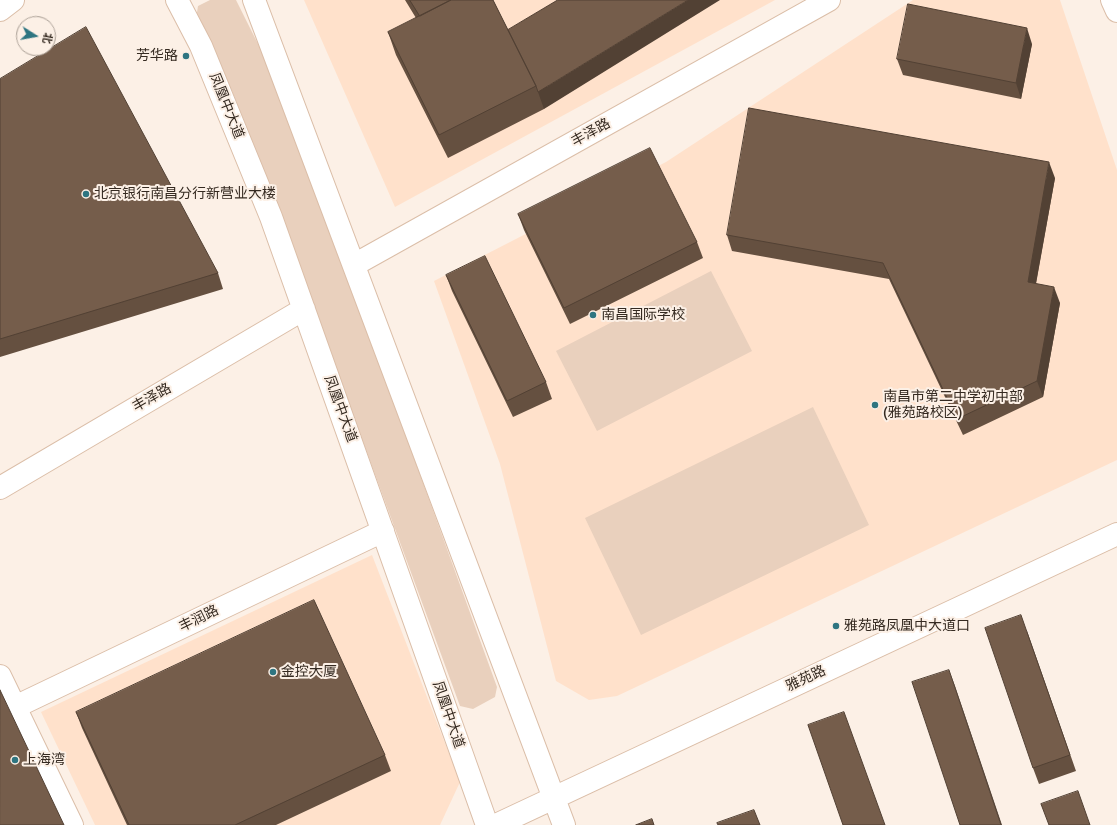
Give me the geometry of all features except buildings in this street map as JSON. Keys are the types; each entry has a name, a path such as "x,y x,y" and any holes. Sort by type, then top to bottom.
{"street":[{"path":"0,10 13,0"},
{"name":"凤凰中大道","path":"179,0 201,46 266,202 487,825"},
{"path":"254,0 564,825"},
{"name":"丰泽路","path":"354,266 829,0"},
{"path":"1112,0 1117,11"},
{"name":"丰泽路","path":"0,488 304,308"},
{"name":"丰润路","path":"15,707 383,531"},
{"name":"雅苑路","path":"496,825 1117,534"},
{"path":"0,676 72,825"}],"shaded area":[{"path":"210,0 236,0 280,88 497,687 495,697 473,709 460,706 259,158 232,91 196,19 198,6"},
{"path":"304,0 775,0 395,207"},
{"name":"南昌市第二中学初中部 (雅苑路校区)","path":"913,0 1060,0 1117,170 1117,460 617,696 589,700 556,681 500,464 434,281 666,162"},
{"path":"711,271 752,351 597,431 556,351"},
{"path":"813,407 869,525 641,635 585,518"},
{"path":"372,555 460,782 440,825 95,825 41,712"}],"place":[{"name":"芳华路","path":"186,56"},
{"name":"北京银行南昌分行新营业大楼","path":"86,194"},
{"name":"南昌国际学校","path":"593,315"},
{"name":"南昌市第二中学初中部 (雅苑路校区)","path":"875,405"},
{"name":"雅苑路凤凰中大道口","path":"836,626"},
{"name":"金控大厦","path":"273,672"},
{"name":"上海湾","path":"15,760"}]}
